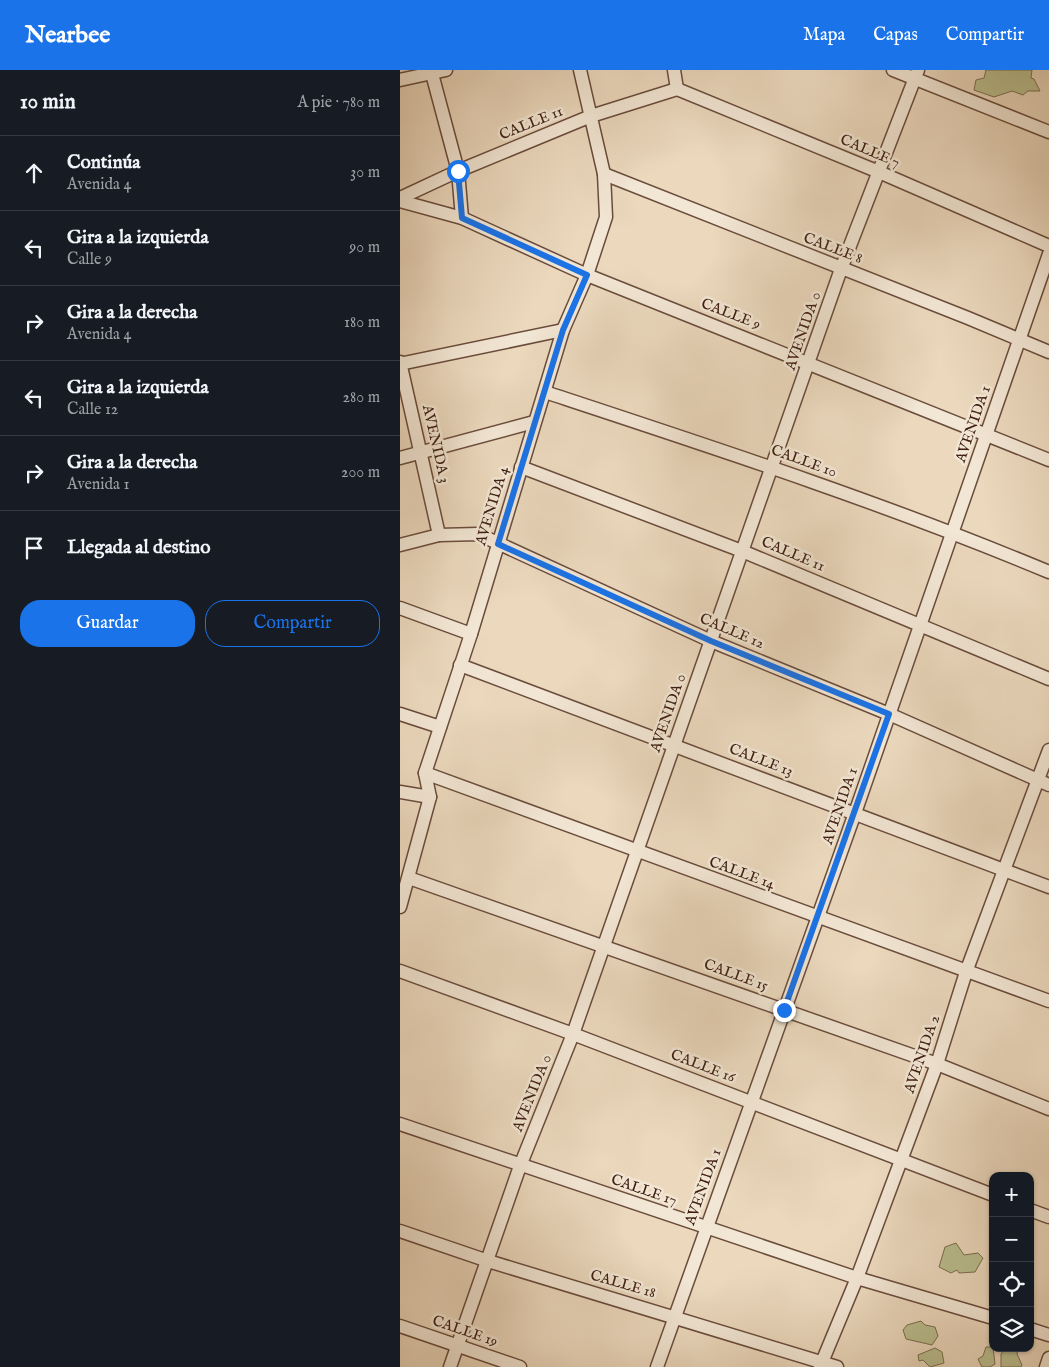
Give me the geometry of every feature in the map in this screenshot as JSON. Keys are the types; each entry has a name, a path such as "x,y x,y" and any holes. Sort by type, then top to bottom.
{"street":[{"path":"400,80 431,71 446,70"},
{"name":"AVENIDA 4","path":"400,907 430,797 425,773 471,634 563,330 587,275 606,217 604,174 580,70"},
{"path":"674,70 677,89"},
{"path":"893,70 917,74 1049,132"},
{"path":"431,71 458,171 462,218"},
{"name":"AVENIDA 0","path":"450,1367 520,1166 573,1034 842,269 917,74"},
{"name":"CALLE 11","path":"400,200 458,171 591,116 677,89"},
{"name":"CALLE 7","path":"677,89 879,172 1049,246"},
{"name":"CALLE 8","path":"604,174 1049,352"},
{"name":"CALLE 9","path":"400,200 462,218 587,275 809,362 1049,460"},
{"name":"AVENIDA 1","path":"657,1367 954,532 1049,254"},
{"path":"400,363 563,330"},
{"name":"AVENIDA 3","path":"400,363 439,535"},
{"name":"CALLE 10","path":"545,392 772,466 954,532 1049,572"},
{"path":"400,458 534,422"},
{"name":"CALLE 11","path":"521,468 742,551 1049,679"},
{"name":"CALLE 12","path":"400,545 439,535 472,533 711,641 889,714 1044,783"},
{"path":"400,608 471,634"},
{"name":"CALLE 13","path":"460,665 1049,887"},
{"path":"400,714 440,727"},
{"name":"AVENIDA 2","path":"821,1365 857,1278 937,1064 966,972 1003,869 1044,783 1049,750"},
{"name":"CALLE 14","path":"425,773 1049,1001"},
{"path":"400,792 430,797"},
{"name":"CALLE 15","path":"409,878 937,1064 1049,1109"},
{"name":"CALLE 16","path":"400,971 573,1034 989,1193"},
{"name":"CALLE 17","path":"400,1124 857,1278 989,1317"},
{"path":"1034,1211 1049,1217"},
{"name":"CALLE 18","path":"400,1231 488,1261 675,1316 821,1365 837,1367"},
{"name":"CALLE 19","path":"400,1326 520,1367"},
{"path":"1034,1330 1049,1335"},
{"path":"1046,1367 1049,1358"}],"green space":[{"path":"986,70 1032,70 1031,78 1034,79 1040,91 1028,91 1023,95 1012,91 994,97 974,90 976,80 984,78"},
{"path":"956,1243 964,1255 978,1253 983,1258 975,1272 959,1273 957,1270 951,1273 939,1267 945,1247"},
{"path":"921,1321 925,1325 935,1327 938,1336 932,1345 906,1339 903,1330 907,1325"},
{"path":"986,1347 989,1347 989,1352 994,1352 995,1364 990,1367 982,1367 978,1359 983,1356"},
{"path":"935,1348 942,1352 944,1363 930,1367 923,1360 919,1361 918,1355"},
{"path":"1002,1352 1017,1352 1021,1367 1001,1367"}],"route":[{"path":"458,171 462,218 587,275 563,330 498,544 711,641 889,714 784,1010"}]}
